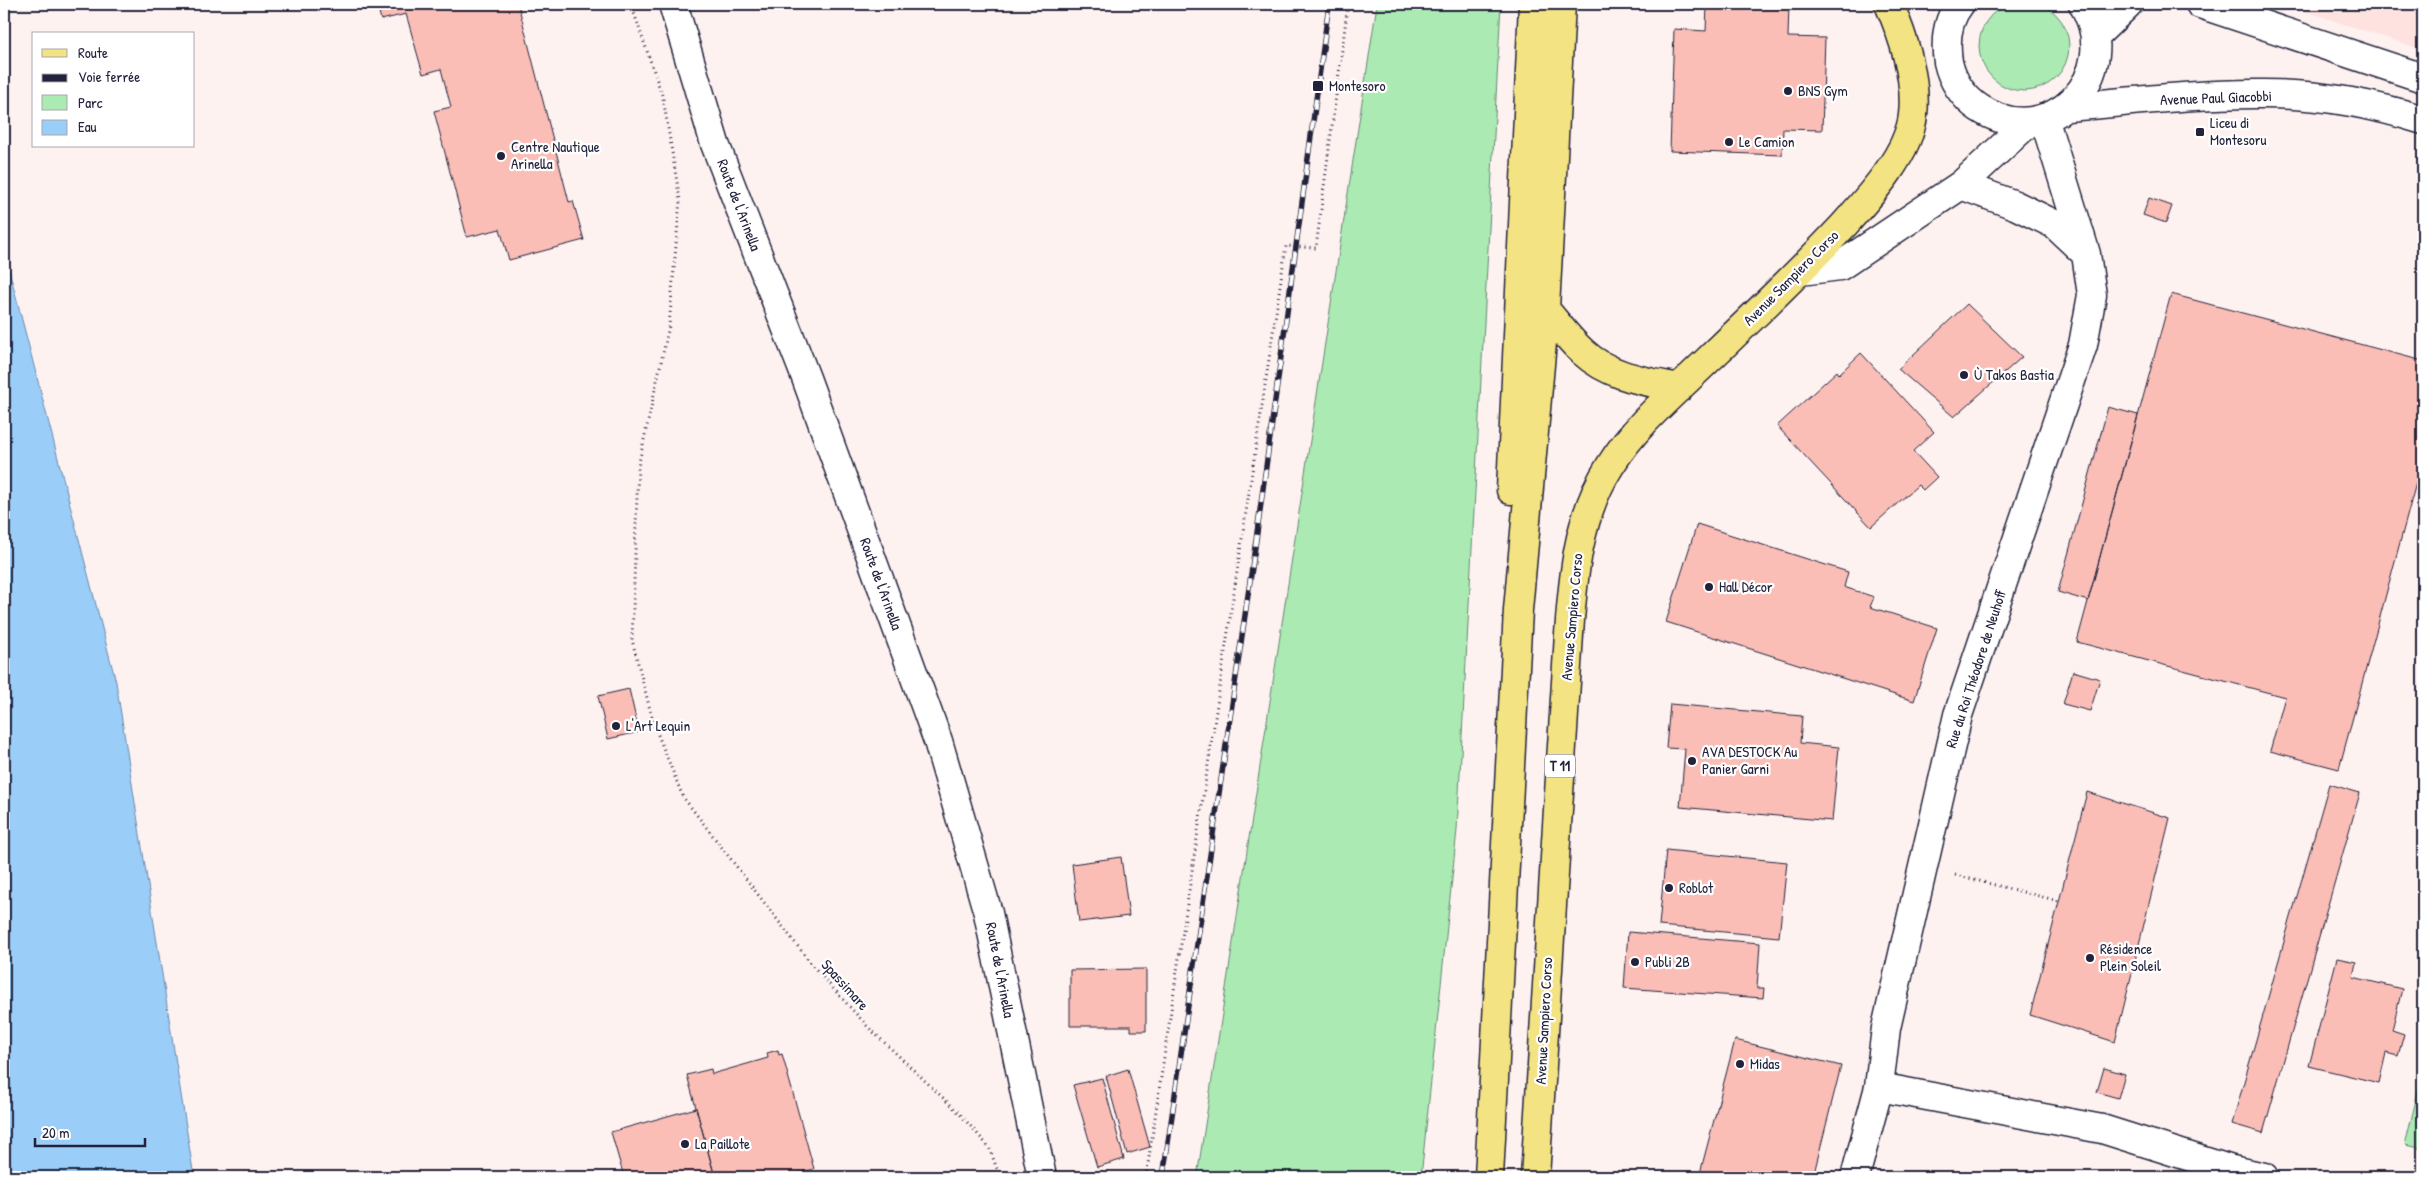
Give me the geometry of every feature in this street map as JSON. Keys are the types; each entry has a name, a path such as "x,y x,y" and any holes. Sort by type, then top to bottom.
{"main road":[{"path":"1518,610 1508,562 1533,4"},
{"path":"1489,1177 1518,610 1545,309 1561,4"},
{"name":"Avenue Sampiero Corso","path":"1535,1177 1572,584 1579,542 1594,498 1609,466 1633,434 1801,271 1869,197 1908,136 1913,114 1912,84 1904,45 1889,4"},
{"path":"1545,309 1583,353 1599,364 1615,373 1634,379 1679,388"}],"street":[{"name":"Route de l'Arinella","path":"673,4 715,144 806,378 938,741 988,913 1042,1177"},
{"name":"Avenue Paul Giacobbi","path":"1960,4 1948,29 1946,49 1950,69 1958,88 1972,103 1989,114 2008,121 2256,94 2345,102 2384,108 2423,120"},
{"path":"1801,271 1840,266 1961,185 2046,116 2081,93 2092,75 2096,56 2096,35 2091,17 2083,4"},
{"path":"2096,35 2128,4"},
{"path":"2200,4 2423,78"},
{"name":"Rue du Roi Théodore de Neuhoff","path":"1855,1177 1879,1087 1886,1028 1958,715 2084,345 2092,295 2086,254 2046,116"},
{"path":"1961,185 2015,205 2054,224 2086,254"},
{"path":"1879,1087 2102,1129 2232,1170 2264,1177"}],"path":[{"name":"Spassimare","path":"631,4 663,98 680,200 670,326 638,466 632,640 654,725 683,797 813,966 867,1026 958,1112 989,1147 1000,1177"},
{"path":"1146,1177 1286,246 1316,248 1348,4"},
{"path":"1923,867 2059,901"}],"shaded area":[{"path":"2283,4 2423,4 2423,50"}],"green space":[{"path":"2024,1 2041,5 2056,14 2065,29 2069,46 2065,63 2056,78 2041,87 2024,91 2007,87 1992,78 1983,63 1979,46 1983,29 1992,14 2007,5"},
{"path":"1377,4 1501,4 1457,830 1421,1177 1197,1177"},
{"path":"2423,1071 2423,1149 2405,1145"}],"water":[{"path":"4,225 6,258 116,682 194,1177 4,1177"}],"building":[{"name":"Centre Nautique Arinella","path":"377,4 518,4 569,202 573,201 584,240 509,260 500,229 467,237 434,111 451,107 441,69 423,74 406,14 381,20"},
{"path":"1707,4 1789,4 1788,37 1825,38 1822,130 1783,129 1782,155 1670,151 1674,29 1706,31"},
{"path":"2149,198 2172,206 2166,223 2143,215"},
{"path":"2171,294 2423,361 2423,457 2339,769 2270,751 2285,697 2077,642"},
{"path":"1967,304 2022,357 1954,417 1898,369"},
{"path":"1861,353 1934,432 1913,451 1937,477 1923,490 1918,485 1871,527 1777,426 1837,371 1839,374"},
{"path":"2108,407 2138,415 2088,601 2058,592"},
{"path":"1697,524 1848,572 1844,587 1874,597 1870,607 1937,628 1914,701 1666,622"},
{"path":"2073,671 2100,679 2090,711 2063,704"},
{"path":"629,689 639,732 608,739 598,696"},
{"path":"1670,704 1802,716 1800,743 1839,747 1832,821 1680,807 1685,749 1666,748"},
{"path":"2329,784 2360,793 2263,1133 2232,1124"},
{"name":"Résidence Plein Soleil","path":"2087,792 2170,818 2115,1042 2030,1015"},
{"path":"1666,850 1787,862 1779,937 1659,926"},
{"path":"1121,857 1129,916 1079,922 1072,864"},
{"path":"1628,932 1760,943 1757,988 1764,988 1763,998 1624,988"},
{"path":"2337,958 2356,962 2353,977 2402,989 2392,1030 2404,1034 2398,1056 2386,1053 2379,1083 2309,1066"},
{"path":"1146,969 1146,1031 1131,1031 1131,1026 1070,1026 1070,970"},
{"path":"1735,1040 1841,1066 1813,1177 1699,1177"},
{"path":"778,1050 779,1055 782,1054 814,1169 783,1177 715,1177 687,1075 711,1069 712,1074 768,1058 767,1053"},
{"path":"2104,1068 2125,1074 2118,1098 2097,1092"},
{"path":"1128,1069 1150,1147 1127,1154 1106,1076"},
{"path":"1102,1078 1124,1159 1097,1167 1073,1085"},
{"path":"696,1108 715,1177 624,1177 611,1132"}],"railway":[{"path":"1163,1177 1256,540 1329,4"}],"place":[{"name":"Montesoro","path":"1318,86"},
{"name":"BNS Gym","path":"1788,91"},
{"name":"Liceu di Montesoru","path":"2200,132"},
{"name":"Le Camion","path":"1729,142"},
{"name":"Centre Nautique Arinella","path":"501,156"},
{"name":"Ù Takos Bastia","path":"1964,375"},
{"name":"Hall Décor","path":"1709,587"},
{"name":"L'Art Lequin","path":"616,726"},
{"name":"AVA DESTOCK Au Panier Garni","path":"1692,761"},
{"name":"Roblot","path":"1669,888"},
{"name":"Résidence Plein Soleil","path":"2090,958"},
{"name":"Publi 2B","path":"1635,962"},
{"name":"Midas","path":"1740,1064"},
{"name":"La Paillote","path":"685,1144"}]}
